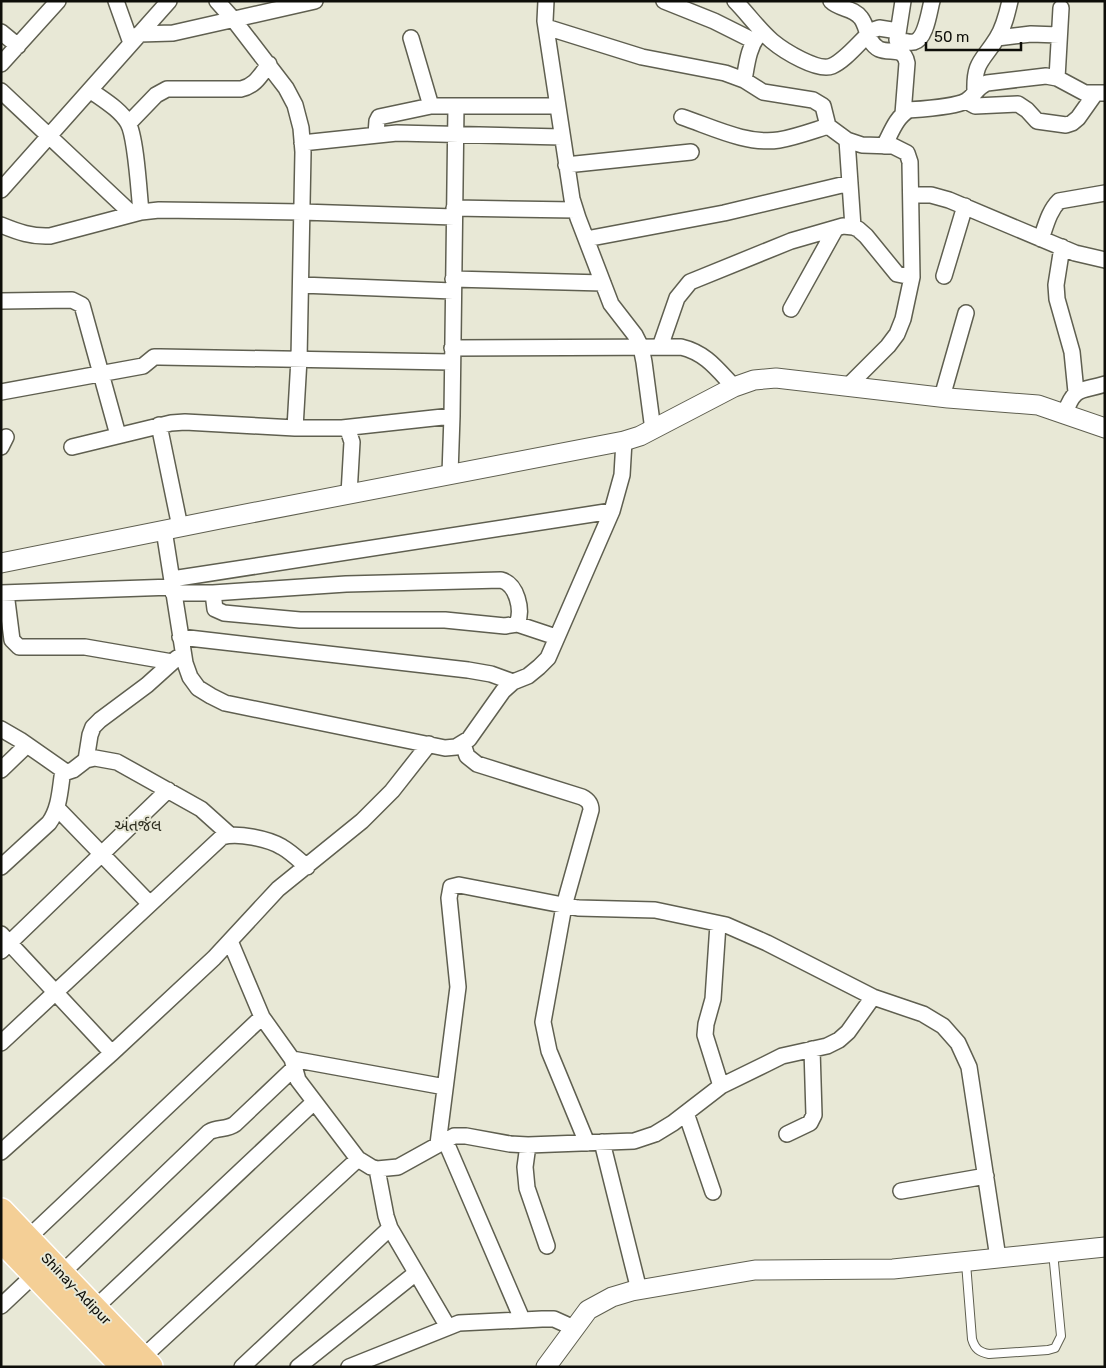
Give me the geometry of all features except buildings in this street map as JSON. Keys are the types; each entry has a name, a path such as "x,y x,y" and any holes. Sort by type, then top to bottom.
{"main road":[{"name":"Shinay-Adipur","path":"1,1211 95,1308 139,1364"},
{"name":"Shinay-Adipur","path":"1,1239 35,1274 139,1364"}],"street":[{"path":"1,64 58,1"},
{"path":"116,1 135,39"},
{"path":"1,189 169,1"},
{"path":"217,1 269,64 286,88 295,105 302,143 301,285 295,428"},
{"path":"546,1 546,27 566,165 575,210 611,304 635,335 641,347 652,430"},
{"path":"664,1 758,36 810,64 820,67 830,67 838,63 873,30 879,28 897,41"},
{"path":"831,1 838,7 851,9 858,13 863,20 872,43 880,49 897,41 913,42 919,39 926,27 932,1"},
{"path":"903,1 897,41 902,53 906,57 907,63 903,114"},
{"path":"1010,1 1004,23 997,38 977,67 974,75 970,96 975,106 1018,104 1027,110 1037,121 1066,125 1078,118 1100,93"},
{"path":"135,39 173,33 309,2"},
{"path":"737,2 758,36"},
{"path":"1057,78 1060,8"},
{"path":"546,27 642,58 725,73 744,80 763,92 813,100 822,106 828,126 847,140 862,145 900,148 907,153 910,162 912,277 907,302 897,334 888,346 848,386"},
{"path":"1,32 18,46"},
{"path":"997,38 1031,34 1059,35"},
{"path":"744,80 749,53 758,36"},
{"path":"411,38 431,106"},
{"path":"129,123 156,95 168,89 240,89 250,87 257,81 269,64"},
{"path":"884,146 896,122 909,110 958,104 987,83 1046,76 1057,78 1085,93 1100,93"},
{"path":"90,90 121,114 129,123 133,136 137,213"},
{"path":"1,91 48,136 137,213"},
{"path":"376,134 379,117 431,106 557,106"},
{"path":"450,474 456,106"},
{"path":"682,117 735,135 764,141 780,140 828,126"},
{"path":"302,143 397,132 562,137"},
{"path":"847,140 853,226"},
{"path":"566,165 691,152"},
{"path":"586,239 724,213 850,183"},
{"path":"1042,239 1049,216 1059,201 1105,193"},
{"path":"910,195 931,195 964,206 1076,253 1105,260"},
{"path":"944,276 964,206"},
{"path":"1,225 19,233 37,237 50,236 137,213 159,210 454,213 575,210"},
{"path":"660,347 677,298 682,289 690,282 791,241 843,226 853,226 866,236 897,274 912,277"},
{"path":"791,309 836,228"},
{"path":"1062,247 1056,285 1057,299 1072,352 1076,392"},
{"path":"301,285 603,283"},
{"path":"1,302 72,300 82,305 118,435"},
{"path":"942,397 966,313"},
{"path":"1,392 143,366 154,357 299,359 641,347 681,347 695,350 734,387"},
{"path":"1,563 624,441 652,430 734,387 754,380 776,378 942,397 1020,402 1065,413 1105,428"},
{"path":"1065,413 1070,400 1076,392 1085,387 1105,384"},
{"path":"72,447 159,425 185,422 295,428 342,428 452,416"},
{"path":"86,760 93,727 147,685 177,658 180,637 172,586 172,529 159,425"},
{"path":"342,428 348,430 352,442 349,494"},
{"path":"612,511 172,586 4,593 12,640 19,647 85,647 177,658 198,688 225,703 445,748 456,747 463,744 476,732 493,704 513,682 528,676 548,658 612,511 622,475 624,441"},
{"path":"172,586 213,593 346,584 501,580 509,583 513,588 520,611 517,624"},
{"path":"213,593 215,609 224,613 300,620 445,620 506,626 517,624 556,637"},
{"path":"180,637 468,670 491,674 513,682"},
{"path":"1,729 67,772 73,770 86,760 95,758 116,762 201,809 230,835"},
{"path":"1,1152 112,1053 230,941 278,889 368,816 392,791 429,744"},
{"path":"463,744 467,756 477,764 582,797 588,800 591,805 564,906 543,1022 549,1051 587,1143"},
{"path":"1,770 27,745"},
{"path":"1,866 49,823 54,816 63,770"},
{"path":"112,1053 55,992 4,942 102,854 168,790"},
{"path":"57,808 150,904"},
{"path":"1,1043 214,843 230,835 238,835 281,846 306,866"},
{"path":"522,1319 442,1142 446,1087 458,987 449,898 451,887 459,885 564,906 590,909 655,910 718,924 745,932 872,997 923,1014 942,1026 958,1043 968,1067 998,1258"},
{"path":"718,924 713,999 705,1034 721,1086"},
{"path":"230,941 262,1017 293,1064 298,1080 358,1159 378,1169 398,1167 454,1136 528,1145 634,1141 655,1134 673,1123 721,1086 782,1056 827,1046 844,1036 872,997"},
{"path":"28,1238 262,1017"},
{"path":"787,1134 810,1123 814,1116 812,1049"},
{"path":"293,1064 446,1087"},
{"path":"62,1273 209,1132 214,1129 230,1128 235,1124 293,1064"},
{"path":"95,1308 314,1102"},
{"path":"686,1113 713,1192"},
{"path":"602,1142 639,1290"},
{"path":"528,1145 525,1167 527,1188 546,1246"},
{"path":"139,1364 358,1159"},
{"path":"378,1169 386,1216 390,1228 448,1327"},
{"path":"901,1191 986,1176"},
{"path":"242,1367 390,1228"},
{"path":"550,1365 588,1310 612,1297 639,1290 755,1270 893,1269 1105,1247"},
{"path":"298,1367 416,1273"},
{"path":"1,1306 35,1274"},
{"path":"349,1367 378,1361 458,1323 554,1319 574,1328"}],"lane":[{"path":"966,1261 972,1339 975,1348 989,1354 1048,1350 1055,1348 1061,1336 1053,1252"}],"district":[{"name":"અંતર્જલ","path":"138,825"}]}
